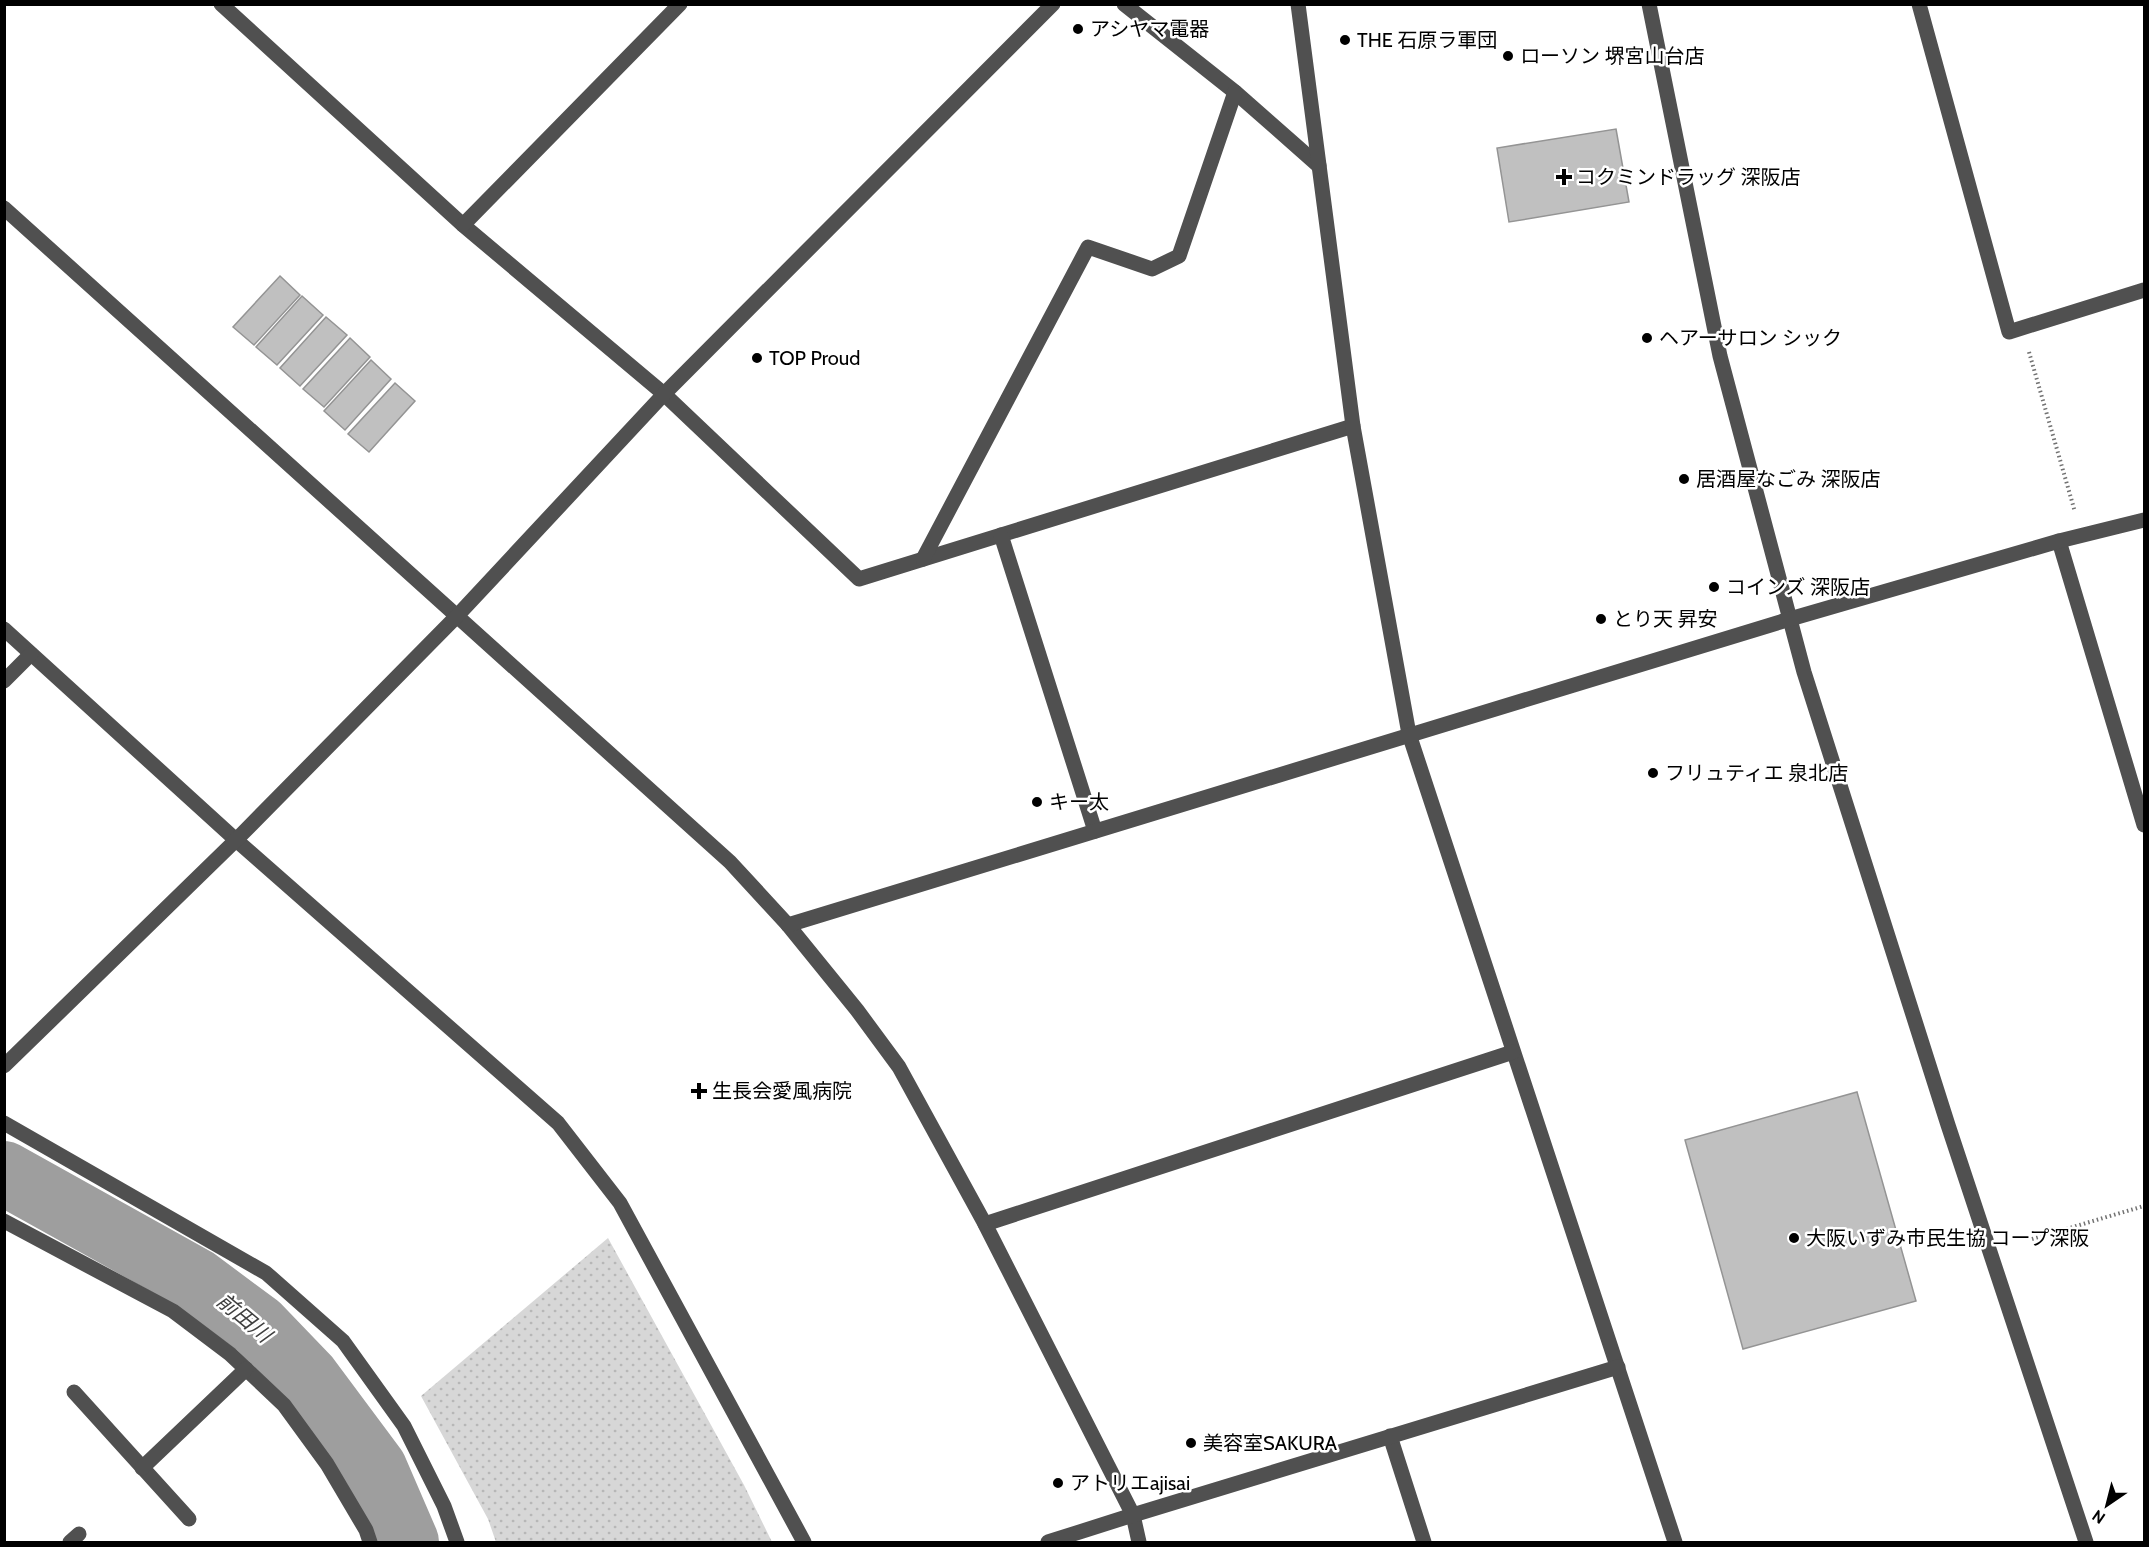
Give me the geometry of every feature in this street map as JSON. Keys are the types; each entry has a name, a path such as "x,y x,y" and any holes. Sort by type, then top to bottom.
{"street":[{"path":"221,4 463,225 664,394 859,579 1353,426"},
{"path":"463,225 680,4"},
{"path":"4,1066 236,840 457,616 664,394 1053,4"},
{"path":"1124,4 1235,92 1319,166"},
{"path":"1298,4 1353,426 1409,734 1675,1542"},
{"path":"1649,4 1720,356 1804,672 1941,1102 2086,1542"},
{"path":"1919,4 2009,332 2145,290"},
{"path":"922,559 1088,247 1152,269 1179,256 1235,92"},
{"path":"4,208 730,862 788,925 857,1010 899,1067 985,1224 1133,1515 1139,1542"},
{"path":"788,925 1790,619 2059,541 2145,520"},
{"path":"1001,535 1095,831"},
{"path":"2059,541 2145,825"},
{"path":"4,629 236,840 558,1123 620,1203 804,1542"},
{"path":"4,681 31,654"},
{"path":"985,1224 1513,1052"},
{"path":"4,1123 266,1273 343,1341 404,1426 444,1506 458,1542"},
{"path":"4,1221 173,1311 230,1354 284,1405 327,1464 366,1530 369,1542"},
{"path":"1048,1542 1618,1367"},
{"path":"142,1468 246,1369"},
{"path":"74,1392 189,1519"},
{"path":"1390,1436 1424,1542"}],"path":[{"path":"2022,328 2082,536"},
{"path":"2032,1239 2145,1206"}],"shaded area":[{"path":"608,1238 744,1485 772,1542 496,1542 488,1519 421,1396"}],"building":[{"path":"1616,129 1629,202 1509,222 1497,148"},
{"path":"280,276 300,295 254,345 233,327"},
{"path":"302,296 323,315 277,365 256,347"},
{"path":"326,317 347,335 300,386 280,368"},
{"path":"350,338 370,357 324,407 303,389"},
{"path":"371,360 391,379 345,430 324,411"},
{"path":"395,383 415,401 369,452 348,434"},
{"path":"1857,1092 1916,1301 1743,1349 1685,1140"}],"waterway":[{"name":"前田川","path":"4,1173 196,1280 258,1326 308,1378 375,1468 407,1542"}],"place":[{"name":"アシヤマ電器","path":"1078,29"},
{"name":"THE 石原ラ軍団","path":"1345,40"},
{"name":"ローソン 堺宮山台店","path":"1508,56"},
{"name":"コクミンドラッグ 深阪店","path":"1564,177"},
{"name":"ヘアーサロン シック","path":"1647,338"},
{"name":"TOP Proud","path":"757,358"},
{"name":"居酒屋なごみ 深阪店","path":"1684,479"},
{"name":"コインズ 深阪店","path":"1714,587"},
{"name":"とり天 昇安","path":"1601,619"},
{"name":"フリュティエ 泉北店","path":"1653,773"},
{"name":"キー太","path":"1037,802"},
{"name":"生長会愛風病院","path":"699,1091"},
{"name":"大阪いずみ市民生協 コープ深阪","path":"1794,1238"},
{"name":"美容室SAKURA","path":"1191,1443"},
{"name":"アトリエajisai","path":"1058,1483"}]}
